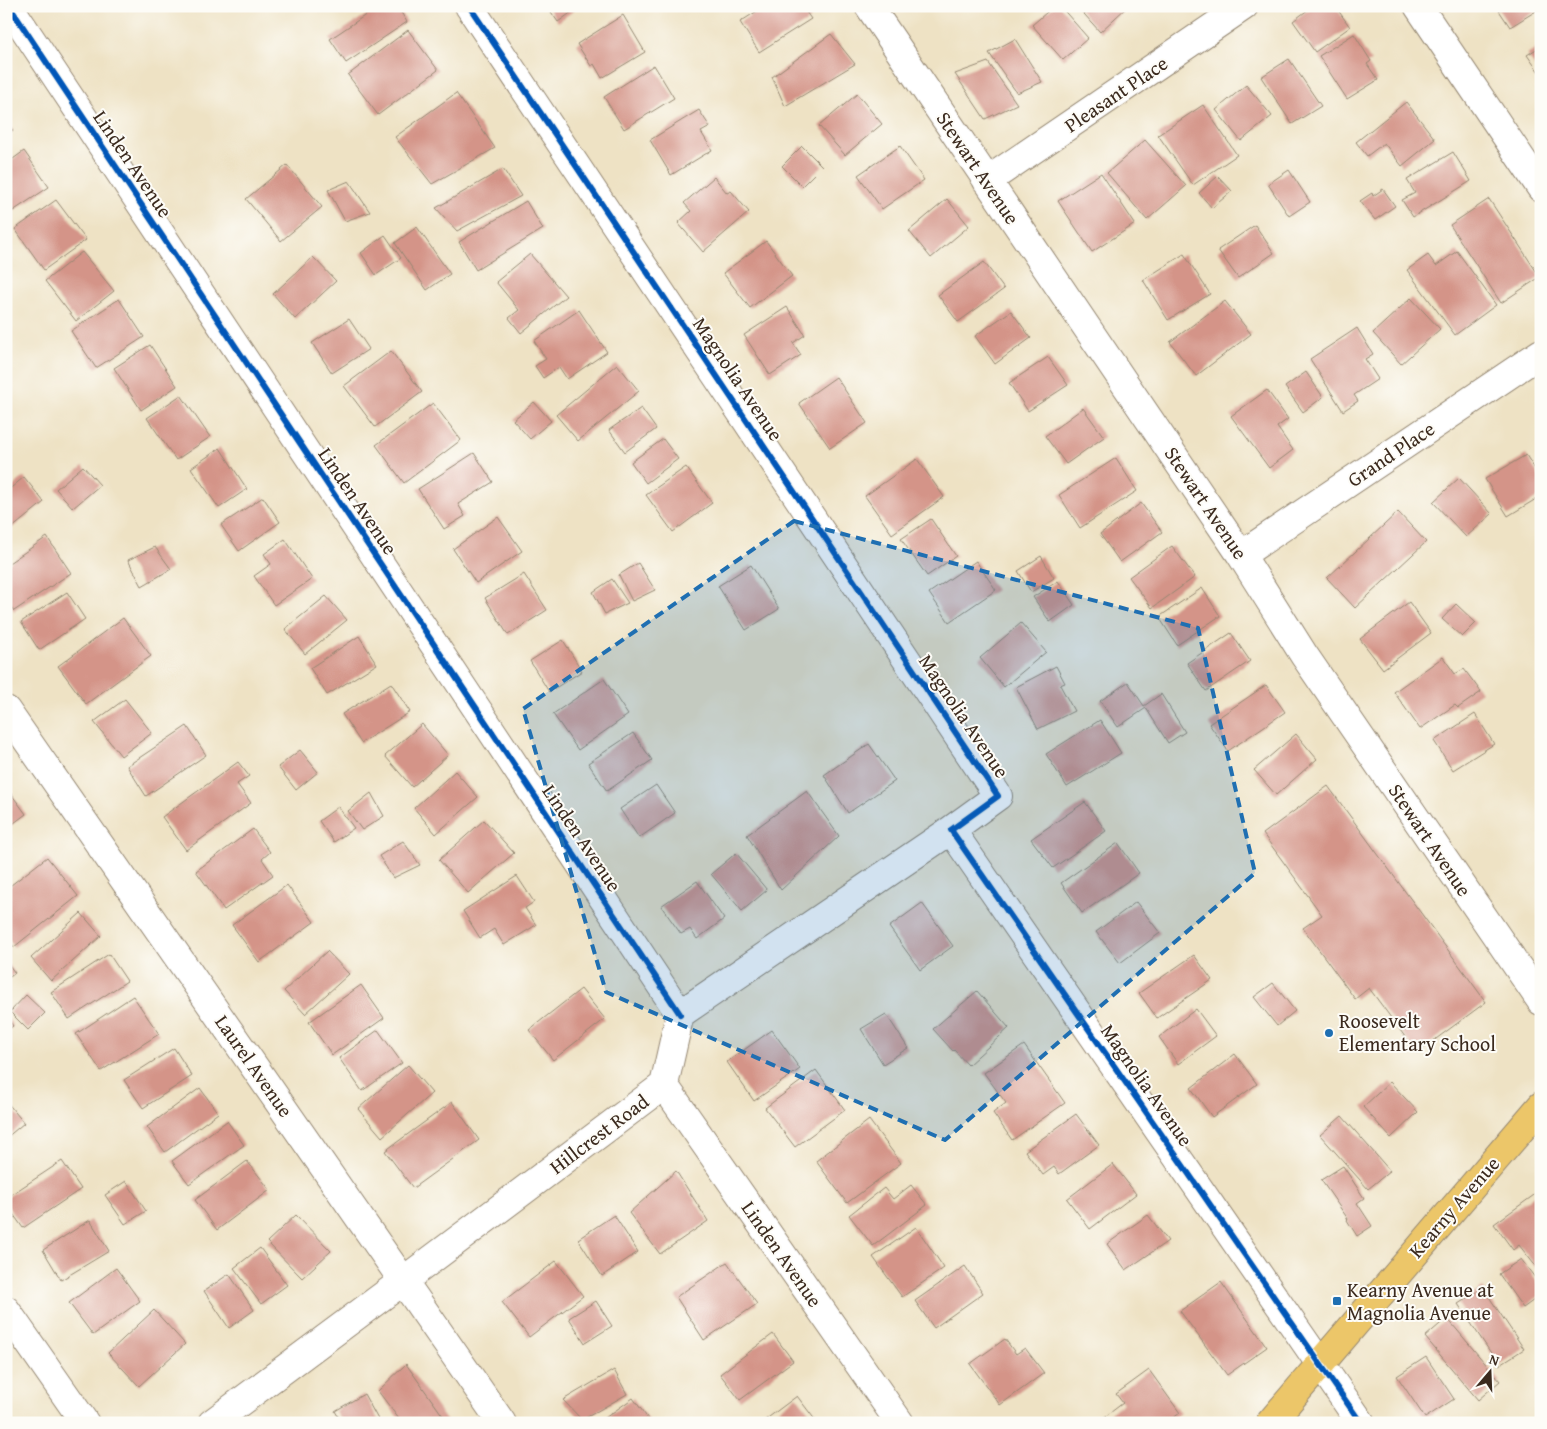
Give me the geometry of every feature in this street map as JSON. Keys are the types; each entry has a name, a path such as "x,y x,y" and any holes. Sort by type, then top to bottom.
{"main road":[{"name":"Kearny Avenue","path":"1270,1423 1541,1106"}],"street":[{"name":"Linden Avenue","path":"9,6 680,1014"},
{"name":"Magnolia Avenue","path":"469,6 998,796 951,830 1361,1423"},
{"name":"Stewart Avenue","path":"869,6 1241,556 1304,655 1541,1001"},
{"name":"Pleasant Place","path":"987,181 1244,6"},
{"path":"1418,6 1541,188"},
{"name":"Grand Place","path":"1241,556 1541,353"},
{"name":"Laurel Avenue","path":"6,710 502,1423"},
{"path":"680,1014 951,830"},
{"name":"Hillcrest Road","path":"212,1423 664,1085 680,1014"},
{"name":"Linden Avenue","path":"664,1085 900,1423"},
{"path":"6,1310 85,1423"}],"highlighted area":[{"path":"794,521 1198,628 1255,873 945,1140 606,992 523,709"}],"building":[{"path":"379,6 397,6 407,22 346,63 330,39"},
{"path":"547,6 580,6 558,22"},
{"path":"765,6 802,6 811,19 759,52 740,22"},
{"path":"1054,6 1060,6 1088,38 1063,60 1032,25"},
{"path":"1077,6 1128,6 1100,32"},
{"path":"1313,6 1335,6 1350,27 1315,52 1293,21"},
{"path":"1496,6 1541,6 1541,8 1510,27"},
{"path":"623,15 645,52 602,78 594,64 591,66 577,44"},
{"path":"408,30 438,70 378,115 348,75"},
{"path":"831,34 855,64 785,106 772,77"},
{"path":"1354,34 1371,61 1367,64 1378,80 1347,99 1319,56"},
{"path":"1015,39 1042,82 1017,93 989,53"},
{"path":"1541,46 1541,75 1527,55"},
{"path":"1289,59 1321,106 1292,124 1261,77"},
{"path":"988,62 1017,104 985,119 955,74"},
{"path":"654,65 674,98 624,129 604,97"},
{"path":"1246,85 1272,116 1241,141 1216,110"},
{"path":"456,93 495,148 432,184 395,137"},
{"path":"857,94 882,124 845,155 819,126"},
{"path":"1406,102 1435,139 1402,166 1384,143 1367,156 1356,142"},
{"path":"1203,105 1237,155 1193,185 1158,135"},
{"path":"699,110 710,127 701,132 712,150 671,175 650,140"},
{"path":"6,123 13,130 6,137"},
{"path":"1145,140 1186,186 1147,220 1107,173"},
{"path":"802,146 822,166 802,186 782,166"},
{"path":"900,146 924,180 882,209 858,175"},
{"path":"24,151 49,187 13,211 6,201 6,164"},
{"path":"1453,152 1471,181 1413,217 1402,200 1415,193 1407,180"},
{"path":"287,165 322,207 281,241 246,199"},
{"path":"503,169 521,196 457,231 436,208"},
{"path":"1289,170 1310,202 1289,216 1268,184"},
{"path":"1101,173 1135,224 1092,252 1058,201"},
{"path":"1218,176 1232,191 1212,208 1199,193"},
{"path":"714,177 727,193 731,191 749,212 703,252 678,223 691,211 684,203"},
{"path":"349,181 370,212 345,221 328,190"},
{"path":"1383,189 1395,206 1375,220 1360,201 1372,193 1373,196"},
{"path":"947,199 969,226 931,258 909,231"},
{"path":"1489,199 1540,277 1501,303 1450,225"},
{"path":"56,200 86,240 44,270 15,229"},
{"path":"526,201 543,229 476,270 459,242"},
{"path":"1255,225 1274,253 1238,278 1218,250"},
{"path":"417,227 450,274 427,290 395,243"},
{"path":"385,235 401,258 376,275 361,253"},
{"path":"766,241 792,276 750,308 723,273"},
{"path":"1457,251 1496,305 1455,335 1407,270 1428,255 1436,266"},
{"path":"82,252 114,291 76,321 45,281"},
{"path":"530,254 566,296 521,333 509,318 519,310 496,282"},
{"path":"1184,254 1210,294 1168,320 1143,280"},
{"path":"313,257 336,281 295,319 273,294"},
{"path":"984,262 1004,289 958,322 938,295"},
{"path":"1411,298 1440,329 1401,364 1373,333"},
{"path":"119,299 144,337 96,368 71,331"},
{"path":"1225,301 1251,334 1196,376 1170,342"},
{"path":"787,307 805,335 793,343 801,355 770,375 744,335"},
{"path":"579,310 607,352 567,379 559,367 543,378 535,366 546,359 534,341"},
{"path":"1011,311 1031,338 995,364 975,336"},
{"path":"349,319 369,349 332,373 312,343"},
{"path":"1357,328 1373,354 1365,359 1378,379 1354,395 1358,401 1343,411 1310,359"},
{"path":"150,345 177,386 141,410 114,368"},
{"path":"391,351 422,392 375,427 344,386"},
{"path":"1048,357 1068,385 1028,411 1009,383"},
{"path":"617,364 639,391 578,441 556,415"},
{"path":"1306,372 1323,397 1303,412 1285,387"},
{"path":"836,377 867,423 830,448 799,403"},
{"path":"1267,390 1288,419 1277,427 1293,450 1269,468 1231,416"},
{"path":"181,395 210,437 176,460 147,418"},
{"path":"534,402 551,421 530,439 513,420"},
{"path":"433,403 461,440 404,483 376,445"},
{"path":"641,408 656,429 625,452 609,430"},
{"path":"1083,408 1104,437 1066,464 1045,436"},
{"path":"663,439 678,459 646,483 631,462"},
{"path":"220,448 247,489 219,508 191,468"},
{"path":"474,453 493,482 458,504 465,516 444,529 418,489"},
{"path":"1526,455 1541,479 1541,496 1508,516 1485,479"},
{"path":"1116,458 1137,491 1080,528 1059,495"},
{"path":"917,459 944,497 892,534 865,496"},
{"path":"83,466 100,485 73,508 56,489"},
{"path":"686,467 712,503 673,532 646,495"},
{"path":"24,477 44,502 6,533 6,492"},
{"path":"1459,478 1492,514 1466,537 1433,502"},
{"path":"263,497 280,522 239,551 221,525"},
{"path":"1141,503 1162,532 1120,562 1100,534"},
{"path":"1398,512 1426,542 1355,608 1327,578"},
{"path":"498,517 522,551 476,583 453,549"},
{"path":"931,519 956,556 927,576 901,539"},
{"path":"47,537 71,573 14,611 6,599 6,565"},
{"path":"285,539 312,579 274,605 254,576 271,564 264,554"},
{"path":"1172,546 1195,577 1152,608 1129,577"},
{"path":"155,547 171,569 142,586 128,560"},
{"path":"1041,556 1054,578 1031,592 1018,571"},
{"path":"976,561 996,590 949,622 929,593"},
{"path":"638,563 655,590 632,601 619,575"},
{"path":"751,565 779,609 746,630 718,586"},
{"path":"524,574 547,610 508,635 485,598"},
{"path":"612,579 628,603 605,614 593,592"},
{"path":"1058,581 1074,605 1050,622 1033,597"},
{"path":"1202,588 1220,616 1177,645 1159,617"},
{"path":"67,592 85,619 39,650 21,622"},
{"path":"326,596 347,620 305,654 285,629"},
{"path":"1409,602 1431,633 1383,669 1360,639"},
{"path":"1456,604 1476,623 1462,637 1442,619"},
{"path":"123,618 151,656 86,704 58,666"},
{"path":"1021,623 1046,652 1004,687 980,658"},
{"path":"1231,633 1250,661 1206,691 1187,663"},
{"path":"359,636 377,664 327,695 310,668"},
{"path":"563,640 582,671 549,692 530,661"},
{"path":"1443,657 1455,674 1464,669 1481,692 1458,708 1455,705 1420,729 1394,692"},
{"path":"1056,666 1065,683 1060,685 1074,711 1038,729 1016,687"},
{"path":"604,679 628,715 578,750 553,714"},
{"path":"1128,682 1144,706 1161,694 1185,732 1168,743 1146,708 1118,727 1100,701"},
{"path":"391,683 410,712 361,743 342,714"},
{"path":"1266,685 1285,712 1228,751 1209,724"},
{"path":"125,699 152,733 121,756 94,722"},
{"path":"1475,714 1494,744 1453,770 1434,741"},
{"path":"1100,720 1121,753 1067,787 1046,754"},
{"path":"422,724 448,755 412,787 385,756"},
{"path":"187,726 206,755 146,796 127,766"},
{"path":"633,733 652,760 607,791 588,763"},
{"path":"1296,734 1317,759 1276,795 1254,770"},
{"path":"869,744 895,781 848,813 824,775"},
{"path":"300,750 318,772 296,790 278,767"},
{"path":"238,762 249,776 237,784 251,803 186,850 162,817"},
{"path":"455,771 478,797 436,834 414,808"},
{"path":"656,785 675,813 639,838 620,809"},
{"path":"1328,786 1486,1002 1417,1053 1369,988 1355,999 1303,928 1322,915 1263,834"},
{"path":"6,787 26,814 6,829"},
{"path":"807,791 839,836 781,890 747,835"},
{"path":"371,793 384,816 362,830 348,811"},
{"path":"1085,802 1106,831 1053,868 1031,839"},
{"path":"338,807 354,828 334,842 319,821"},
{"path":"484,820 514,853 468,893 439,860"},
{"path":"253,829 270,852 262,859 273,875 224,910 196,871"},
{"path":"403,841 420,865 393,878 379,856"},
{"path":"1118,843 1139,873 1082,913 1061,883"},
{"path":"736,853 767,890 742,911 711,874"},
{"path":"47,857 78,896 14,947 6,936 6,889"},
{"path":"517,876 534,902 525,908 536,925 504,945 494,929 480,938 463,911"},
{"path":"697,881 724,919 697,939 690,929 681,934 661,906"},
{"path":"287,885 314,922 259,962 232,925"},
{"path":"1136,902 1160,933 1120,963 1096,932"},
{"path":"922,903 953,946 920,970 889,927"},
{"path":"81,913 101,936 51,981 31,958"},
{"path":"327,951 349,974 305,1014 284,991"},
{"path":"109,954 127,981 69,1019 51,992"},
{"path":"1194,955 1212,980 1157,1018 1139,993"},
{"path":"6,961 15,973 6,980"},
{"path":"1273,983 1295,1011 1277,1026 1254,997"},
{"path":"361,985 384,1018 332,1055 309,1022"},
{"path":"581,989 605,1019 553,1060 529,1030"},
{"path":"977,991 1009,1028 968,1065 933,1029"},
{"path":"26,995 45,1013 28,1030 10,1012"},
{"path":"133,996 159,1034 101,1071 76,1034"},
{"path":"1196,1009 1216,1036 1178,1064 1159,1037"},
{"path":"886,1014 908,1048 883,1064 861,1029"},
{"path":"6,1016 13,1026 6,1031"},
{"path":"378,1030 402,1063 362,1091 339,1058"},
{"path":"772,1030 800,1069 754,1101 727,1062"},
{"path":"1024,1045 1065,1103 1012,1140 993,1113 1006,1103 984,1073"},
{"path":"174,1048 192,1076 143,1108 124,1080"},
{"path":"1235,1054 1257,1084 1212,1117 1191,1088"},
{"path":"408,1065 432,1093 382,1137 358,1109"},
{"path":"816,1070 845,1110 795,1147 765,1108"},
{"path":"1390,1082 1418,1112 1391,1138 1363,1107"},
{"path":"200,1088 218,1113 165,1152 147,1127"},
{"path":"6,1101 24,1123 6,1138"},
{"path":"452,1102 479,1140 413,1188 385,1151"},
{"path":"1076,1114 1099,1145 1059,1174 1054,1167 1043,1175 1025,1151"},
{"path":"1342,1116 1390,1171 1368,1189 1320,1135"},
{"path":"869,1120 901,1163 847,1203 816,1161"},
{"path":"227,1121 244,1145 189,1184 172,1161"},
{"path":"62,1161 81,1189 23,1228 6,1204 6,1198"},
{"path":"247,1161 270,1190 217,1230 195,1200"},
{"path":"1113,1164 1136,1194 1090,1229 1067,1199"},
{"path":"1343,1166 1364,1198 1357,1203 1372,1226 1357,1236 1348,1219 1321,1180"},
{"path":"676,1171 708,1221 660,1254 629,1213"},
{"path":"126,1181 146,1211 125,1224 105,1195"},
{"path":"911,1185 927,1205 873,1246 849,1215 884,1188 893,1199"},
{"path":"1541,1190 1541,1273 1519,1245 1513,1250 1494,1224"},
{"path":"296,1215 331,1251 302,1278 267,1242"},
{"path":"614,1215 638,1252 602,1276 578,1239"},
{"path":"1148,1215 1168,1241 1126,1270 1107,1244"},
{"path":"90,1220 109,1251 61,1280 43,1250"},
{"path":"916,1227 944,1268 902,1297 873,1257"},
{"path":"260,1248 287,1285 261,1304 234,1268"},
{"path":"1521,1259 1541,1286 1541,1295 1523,1308 1499,1274"},
{"path":"556,1261 583,1296 529,1337 502,1302"},
{"path":"727,1262 757,1304 704,1340 676,1297"},
{"path":"965,1266 983,1293 934,1328 915,1301"},
{"path":"116,1268 140,1301 93,1335 69,1303"},
{"path":"229,1274 254,1310 229,1328 204,1291"},
{"path":"1221,1282 1267,1347 1227,1375 1180,1311"},
{"path":"1483,1288 1524,1349 1499,1365 1458,1304"},
{"path":"596,1301 612,1326 585,1343 569,1318"},
{"path":"154,1310 185,1344 139,1386 108,1353"},
{"path":"1447,1318 1500,1381 1478,1400 1425,1337"},
{"path":"773,1334 793,1361 740,1400 720,1374"},
{"path":"1005,1339 1016,1354 1025,1348 1044,1373 1000,1405 970,1364"},
{"path":"1426,1357 1454,1399 1425,1418 1397,1376"},
{"path":"406,1364 448,1423 402,1423 378,1391"},
{"path":"614,1370 627,1394 582,1420 563,1400"},
{"path":"1149,1370 1180,1413 1166,1423 1105,1423 1102,1419 1123,1403 1116,1394"},
{"path":"364,1394 380,1423 342,1423 335,1411"},
{"path":"797,1396 816,1421 813,1423 761,1423"},
{"path":"633,1398 651,1423 598,1423"}],"cycle path":[{"path":"9,6 680,1014"},
{"path":"469,6 998,796 951,830 1361,1423"}],"place":[{"name":"Roosevelt Elementary School","path":"1329,1033"},
{"name":"Kearny Avenue at Magnolia Avenue","path":"1337,1301"}]}
